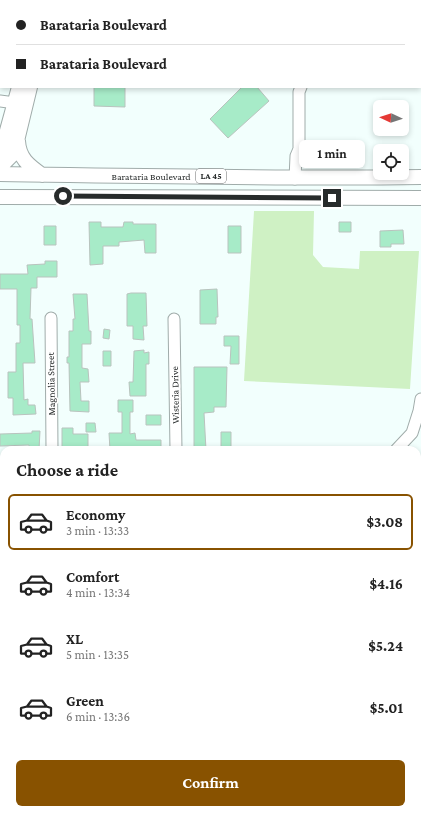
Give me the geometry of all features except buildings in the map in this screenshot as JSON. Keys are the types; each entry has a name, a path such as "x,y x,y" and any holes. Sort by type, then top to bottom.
{"main road":[{"path":"0,156 19,88"},
{"path":"0,167 14,154 30,88"},
{"path":"18,140 21,157 30,167 42,175"},
{"name":"Barataria Boulevard","path":"0,174 159,175 295,179 421,177"},
{"path":"415,198 421,189"},
{"name":"Barataria Boulevard","path":"0,197 107,196 415,198"}],"street":[{"path":"295,179 296,156 300,149 299,92 301,88"},
{"path":"0,101 15,103"},
{"name":"Magnolia Street","path":"50,318 52,446"},
{"name":"Wisteria Drive","path":"174,319 176,446"},
{"path":"400,446 412,434 421,399"}],"green space":[{"path":"254,211 314,211 313,255 323,267 359,269 360,251 419,251 410,389 244,381"}],"route":[{"path":"63,196 142,198 332,198"}]}
